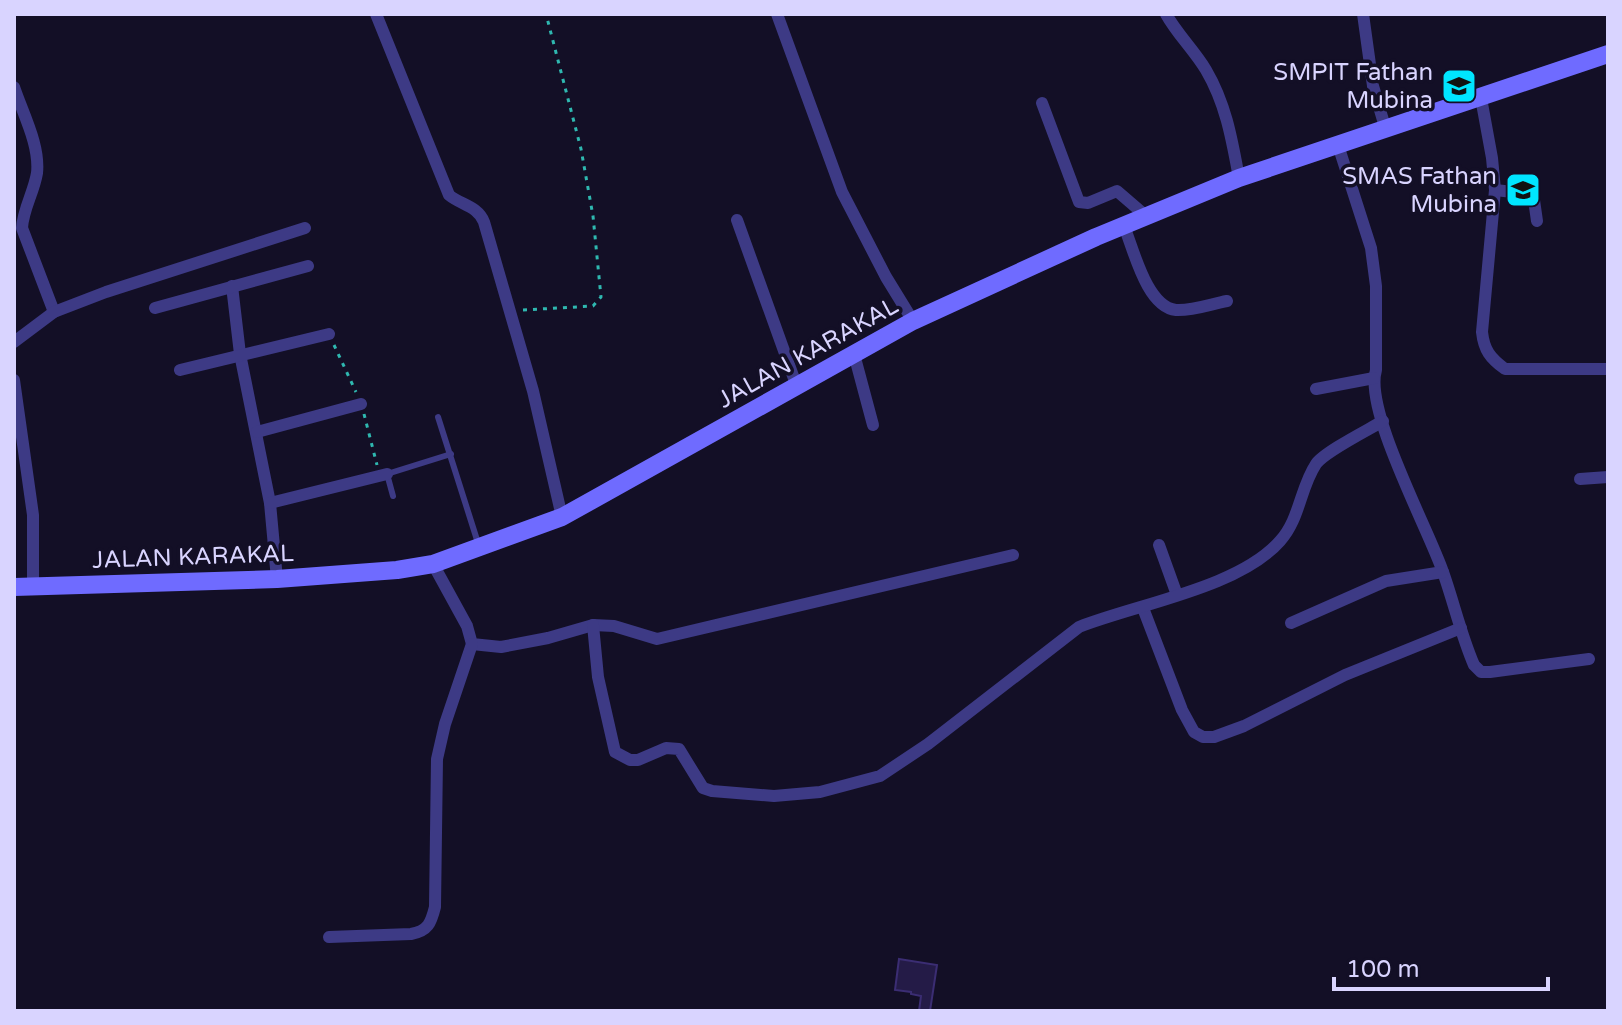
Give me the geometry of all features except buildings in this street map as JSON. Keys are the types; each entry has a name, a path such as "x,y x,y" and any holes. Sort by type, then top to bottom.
{"main road":[{"name":"JALAN KARAKAL","path":"23,587 277,579 397,570 433,564 562,517 913,321 1096,237 1239,178 1608,54"}],"street":[{"path":"376,14 449,195 481,214 533,391 562,517"},
{"path":"777,14 842,192 886,277 913,321"},
{"path":"1166,14 1175,20 1220,98 1228,120 1239,178"},
{"path":"1363,14 1373,86 1385,127"},
{"path":"14,87 36,152 34,185 22,218 22,228 54,312"},
{"path":"1481,98 1495,190 1482,332 1484,345 1491,359 1505,369 1608,369"},
{"path":"1042,103 1079,202 1088,203 1117,191 1146,216"},
{"path":"1338,145 1371,248 1376,286 1374,378 1383,421 1400,471 1443,572 1474,665 1481,672 1589,659"},
{"path":"1495,190 1529,195 1534,200 1537,221"},
{"path":"737,220 797,387"},
{"path":"1124,226 1154,299 1166,308 1180,310 1227,301"},
{"path":"14,342 54,312 106,292 305,228"},
{"path":"155,308 308,266"},
{"path":"232,286 240,354 270,503 277,579"},
{"path":"180,370 329,334"},
{"path":"854,354 873,425"},
{"path":"1316,389 1374,378"},
{"path":"14,380 33,515 23,587"},
{"path":"257,432 361,404"},
{"path":"593,625 598,677 615,752 630,760 638,760 666,748 679,749 703,788 712,791 774,796 820,792 880,776 928,744 1079,627 1105,616 1143,608 1254,564 1280,541 1293,521 1320,459 1383,421"},
{"path":"270,503 384,475"},
{"path":"1580,479 1608,477"},
{"path":"1159,545 1177,595"},
{"path":"472,644 501,647 593,625 614,626 657,639 1013,555"},
{"path":"329,937 411,934 421,932 431,923 435,907 437,759 445,724 472,644 467,626 433,564"},
{"path":"1291,623 1386,581 1443,572"},
{"path":"1143,608 1182,710 1194,732 1203,737 1214,737 1244,726 1345,675 1461,628"}],"lane":[{"path":"438,417 479,547"},
{"path":"393,496 384,475 451,454"}],"path":[{"path":"509,311 593,306 601,297 593,216 581,149 546,14"},
{"path":"329,334 361,404 384,475"}],"place":[{"name":"SMPIT Fathan Mubina","path":"1459,86"},
{"name":"SMAS Fathan Mubina","path":"1523,190"}]}
